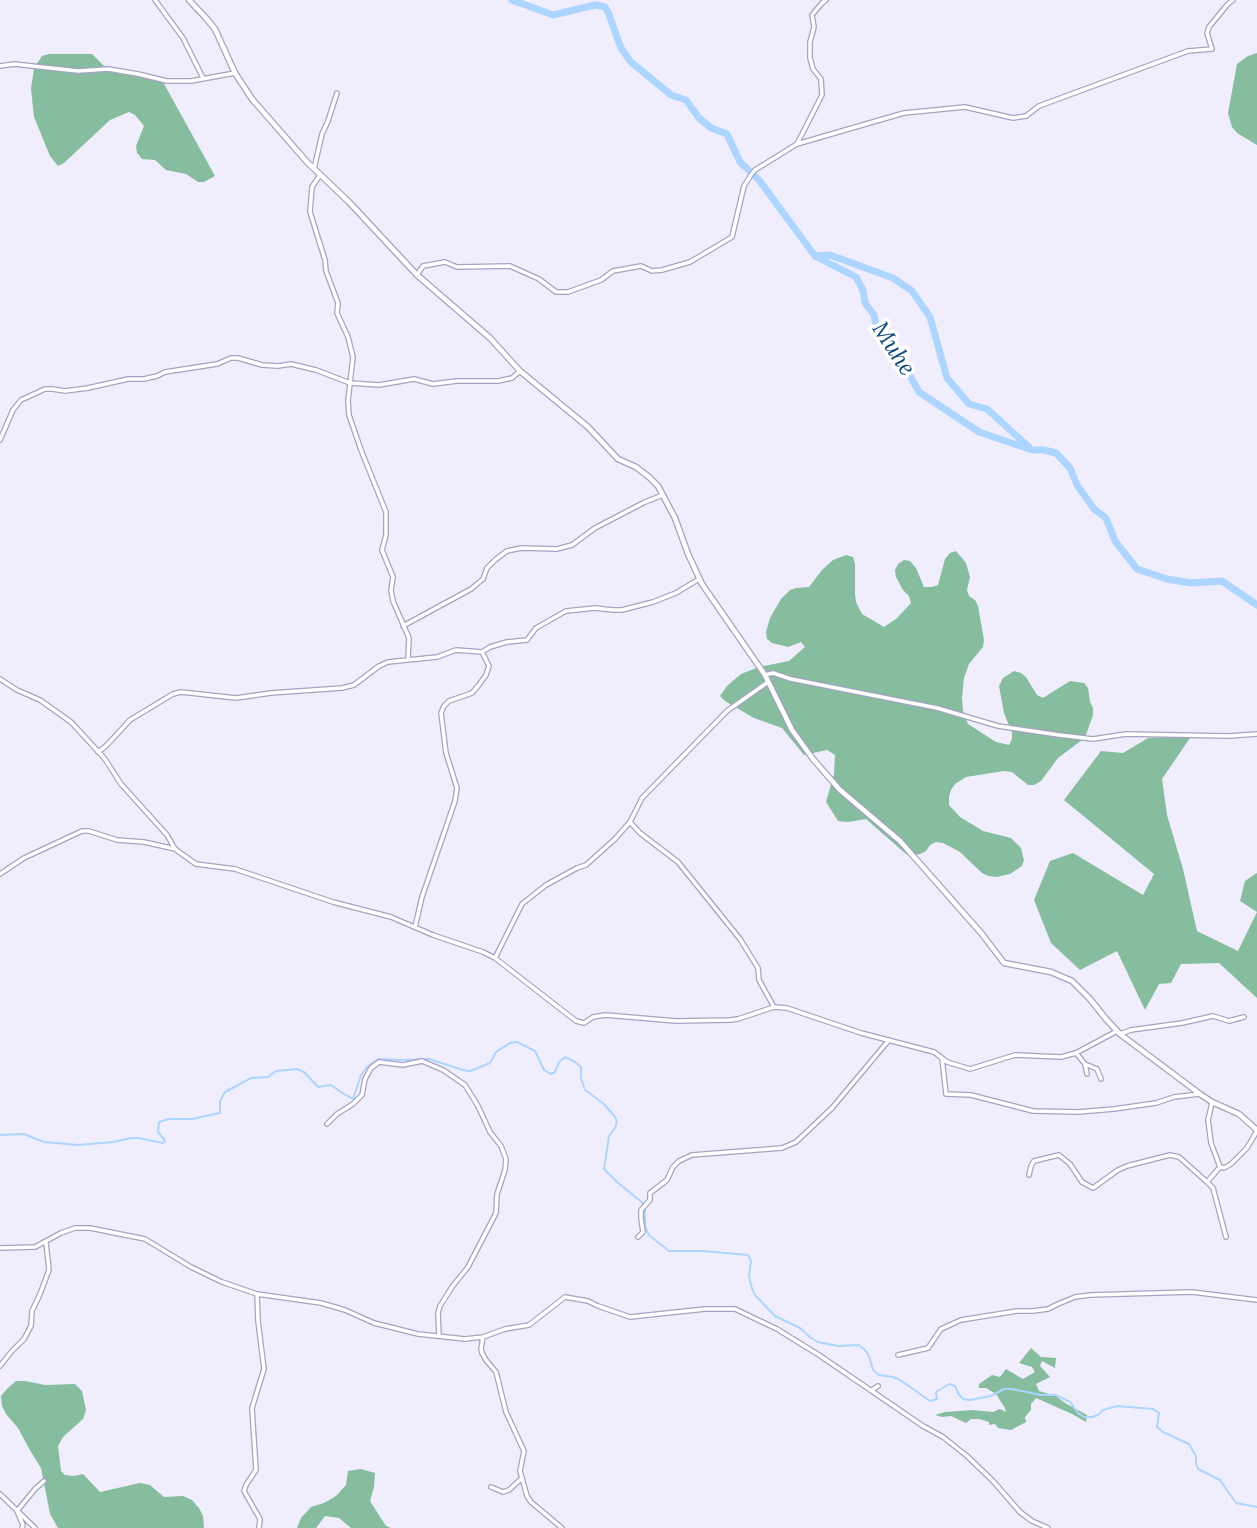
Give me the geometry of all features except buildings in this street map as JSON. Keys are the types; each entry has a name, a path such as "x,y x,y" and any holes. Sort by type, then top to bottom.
{"main road":[{"path":"189,0 215,29 235,73 253,99 314,169 349,202 417,275 490,338 520,372 587,427 618,459 636,467 649,477 663,495 675,518 699,579 765,675 792,730 813,760 840,790 900,841 1004,963 1051,972 1072,981 1118,1033 1200,1094 1239,1114 1257,1130"}],"street":[{"path":"155,0 183,38 204,79"},
{"path":"797,144 822,95 821,79 813,69 810,58 810,42 814,27 812,15 826,0"},
{"path":"417,275 423,266 445,262 457,267 510,266 539,279 556,292 568,292 601,280 613,271 641,266 652,271 662,270 690,262 732,237 744,186 751,175 797,144 904,113 965,107 1013,118 1026,116 1039,106 1188,51 1212,49 1207,33 1209,27 1233,0"},
{"path":"0,66 14,64 78,71 108,69 167,81 191,81 235,73"},
{"path":"314,169 322,134 337,93"},
{"path":"320,175 312,187 310,212 338,303 337,313 348,337 353,357 349,415 386,512 386,535 382,550 393,576 393,601 409,638 408,659"},
{"path":"0,440 13,410 21,400 45,389 65,391 128,379 144,379 165,372 218,364 231,358 262,365 291,364 350,383 379,386 414,379 433,384 498,381 512,378 520,372"},
{"path":"404,625 471,589 483,579 495,560 507,551 521,548 557,549 572,545 595,528 663,495"},
{"path":"98,752 130,720 173,694 181,692 236,698 342,688 354,685 388,662 437,657 457,650 482,652 507,642 527,640 536,628 566,611 595,608 613,610 653,602 676,593 699,579"},
{"path":"415,927 457,788 446,753 441,713 449,701 472,693 482,681 489,666 482,652"},
{"path":"765,675 773,673 791,679 937,708 998,726 1059,735 1093,738 1126,734 1257,734"},
{"path":"0,678 17,690 40,700 71,722 105,759 121,784 167,835 175,849"},
{"path":"495,958 522,904 546,885 586,865 615,839 630,822 642,798 727,710 768,681"},
{"path":"630,822 678,862 740,939 758,968 759,980 774,1006"},
{"path":"0,874 24,858 82,831 117,840 144,842 175,849 196,864 235,869 333,902 391,917 483,952 495,958 576,1021 584,1023 605,1014 676,1021 738,1019 774,1006 933,1052 959,1067 970,1069 1018,1054 1061,1057 1131,1030 1182,1024 1213,1016 1229,1021 1244,1017"},
{"path":"638,1237 643,1232 641,1210 650,1200 650,1192 667,1180 679,1161 692,1155 782,1148 796,1142 832,1108 889,1040"},
{"path":"1076,1053 1085,1064 1087,1074"},
{"path":"942,1058 946,1094 971,1095 1034,1111 1114,1110 1200,1094"},
{"path":"327,1124 362,1095 365,1079 371,1068 379,1062 403,1065 422,1061 443,1070 465,1085 490,1132 501,1146 506,1159 497,1194 496,1213 468,1267 440,1306 439,1336"},
{"path":"1085,1064 1097,1069 1101,1079"},
{"path":"1212,1102 1208,1120 1211,1143 1220,1167"},
{"path":"1207,1182 1220,1167 1231,1164 1247,1149 1257,1130"},
{"path":"1029,1175 1034,1161 1059,1155 1070,1164 1082,1182 1093,1188 1127,1166 1170,1155 1179,1157 1213,1188 1226,1237"},
{"path":"0,1248 36,1247 75,1228 90,1228 145,1239 191,1267 222,1282 257,1294 321,1303 374,1323 418,1334 465,1339 529,1325 565,1297 588,1301 630,1317 732,1308 776,1329 873,1390 967,1456 1020,1512 1048,1528"},
{"path":"0,1366 24,1339 31,1326 32,1311 49,1270 46,1242"},
{"path":"898,1355 928,1348 941,1328 961,1320 982,1315 1048,1309 1075,1297 1192,1292 1257,1300"},
{"path":"257,1294 264,1369 252,1408 256,1470 244,1491 260,1519 259,1528"},
{"path":"483,1337 482,1353 498,1376 506,1412 524,1451 520,1469 528,1499 562,1528"},
{"path":"873,1390 878,1386"},
{"path":"491,1487 503,1492 522,1478"},
{"path":"17,1511 44,1481"},
{"path":"0,1494 35,1528"},
{"path":"17,1511 22,1528"}],"green space":[{"path":"1257,53 1257,145 1237,133 1228,113 1237,64"},
{"path":"92,54 107,69 136,71 163,82 215,176 198,182 186,174 166,170 155,160 142,159 136,146 144,126 129,112 110,120 58,166 50,156 34,117 31,89 34,68 42,56"},
{"path":"956,551 966,563 970,577 967,590 978,606 984,640 983,647 969,664 964,678 963,711 968,724 996,742 1009,745 1012,733 1004,713 999,686 1003,678 1014,671 1026,677 1037,695 1043,698 1070,681 1084,683 1093,708 1086,735 1058,758 1041,781 1028,785 1012,772 1004,771 966,777 951,790 949,805 960,817 983,831 1011,838 1021,848 1024,860 1022,866 1010,874 997,877 982,873 960,852 943,843 936,842 920,854 906,854 866,819 838,821 826,802 834,774 835,755 827,750 804,755 782,728 754,718 720,696 741,674 789,661 805,647 801,642 788,647 767,639 770,618 790,590 809,587 833,560 846,555 853,557 856,602 862,614 884,627 911,603 896,577 898,564 904,560 910,561 924,587 932,587 938,585 945,559"},
{"path":"1192,735 1162,779 1167,815 1197,931 1238,951 1257,912 1257,998 1219,963 1181,964 1171,983 1159,984 1145,1010 1117,951 1080,970 1051,943 1034,900 1050,861 1073,853 1143,895 1154,874 1064,800 1101,751 1123,753 1148,738"},
{"path":"1257,873 1257,912 1240,901 1245,881"},
{"path":"1031,1348 1041,1357 1056,1358 1055,1368 1042,1361 1040,1366 1050,1377 1036,1384 1039,1391 1056,1396 1087,1415 1086,1422 1036,1398 1025,1417 1026,1422 1011,1430 998,1428 995,1424 989,1425 989,1422 979,1419 971,1419 966,1423 951,1416 935,1415 972,1410 993,1412 1000,1409 1006,1412 996,1394 986,1388 979,1388 979,1384 992,1375 1000,1377 1006,1369 1023,1379 1035,1372 1032,1367 1019,1363"},
{"path":"16,1381 45,1385 75,1384 82,1391 86,1410 83,1419 63,1437 58,1446 61,1471 65,1475 83,1474 100,1492 140,1483 150,1485 164,1497 183,1496 192,1500 199,1508 204,1528 58,1528 50,1514 41,1468 2,1406 1,1396"},
{"path":"361,1469 375,1473 370,1501 386,1526 391,1528 351,1528 339,1518 325,1516 316,1528 297,1528 301,1518 311,1507 336,1496 346,1485 348,1471"}],"waterway":[{"name":"Muhe","path":"512,0 553,15 595,5 605,7 621,48 631,62 671,95 686,100 699,118 711,128 727,134 740,162 759,180 815,256 856,277 863,290 865,303 874,315 877,331 895,348 919,392 979,432 1032,450 1056,453 1070,468 1077,485 1094,509 1106,518 1115,541 1137,569 1167,579 1191,583 1222,581 1257,605"},
{"path":"815,256 830,255 893,278 912,291 930,317 947,378 969,404 987,409 1030,448"},
{"path":"0,1135 24,1134 44,1142 78,1145 131,1138 163,1143 165,1141 158,1132 159,1122 220,1113 220,1101 225,1092 251,1078 268,1077 276,1071 297,1069 304,1072 318,1087 331,1085 353,1099 361,1075 378,1059 429,1059 470,1071 490,1063 496,1052 510,1043 517,1042 535,1051 544,1070 551,1074 565,1057 581,1067 585,1090 604,1104 617,1122 609,1136 604,1169 644,1204"},
{"path":"645,1209 645,1226 649,1235 669,1251 748,1255 751,1261 749,1276 752,1289 775,1316 800,1328 818,1342 838,1346 859,1345 865,1350 873,1370 879,1375 900,1380 930,1401 937,1399 936,1392 949,1384 955,1386 963,1399 970,1400 991,1396 1004,1389 1056,1395 1070,1402 1084,1417 1092,1417 1117,1406 1153,1409 1159,1413 1157,1427 1189,1444 1196,1456 1198,1469 1220,1480 1236,1503 1257,1507"}]}
